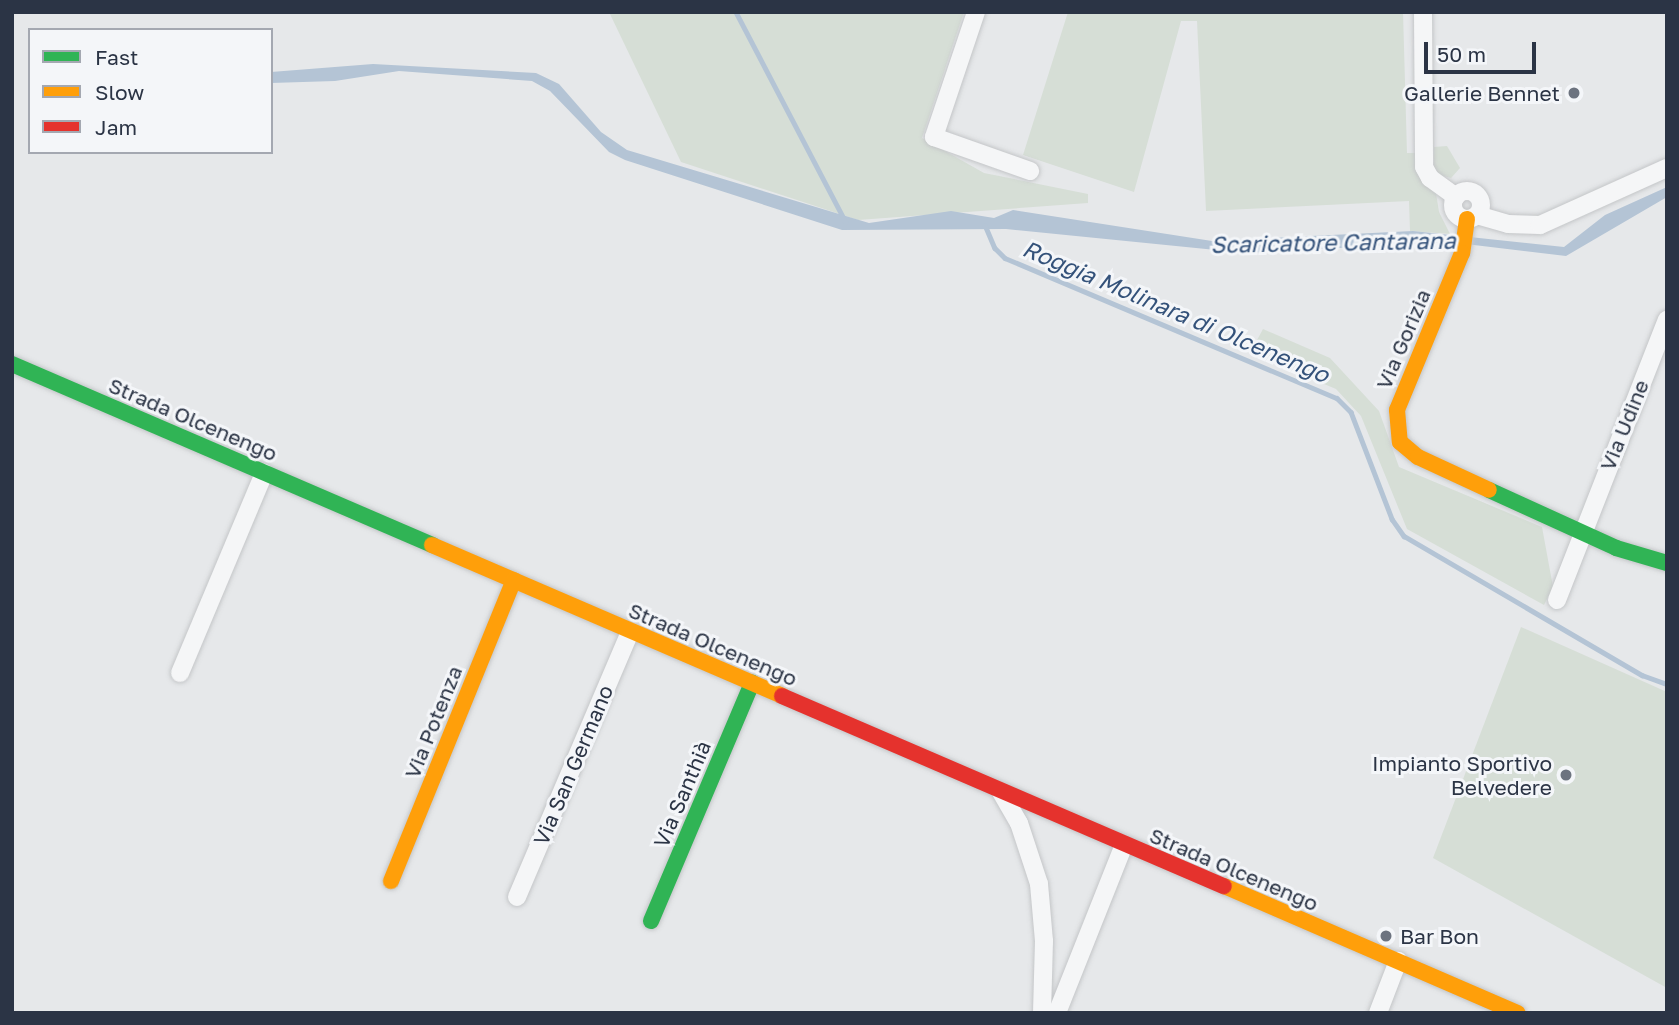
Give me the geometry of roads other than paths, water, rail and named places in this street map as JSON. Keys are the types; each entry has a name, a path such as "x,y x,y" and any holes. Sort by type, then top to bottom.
{"street":[{"path":"976,12 934,137 1030,171"},
{"path":"1423,12 1424,167 1430,178 1456,197 1454,209 1470,223 1540,225 1667,168"},
{"name":"Via Gorizia","path":"1470,223 1462,253 1400,399 1395,422 1400,442 1418,457 1582,531"},
{"name":"Via Udine","path":"1557,600 1582,531 1659,361 1667,320"},
{"name":"Strada Olcenengo","path":"12,364 1518,1013"},
{"path":"180,673 264,473"},
{"path":"1582,531 1616,548 1667,562"},
{"name":"Via Potenza","path":"391,881 514,580"},
{"name":"Via San Germano","path":"517,897 630,632"},
{"name":"Via Santhià","path":"651,921 752,683"},
{"path":"1001,792 1018,823 1039,884 1044,941 1042,1013"},
{"path":"1056,1013 1124,845"},
{"path":"1378,1013 1398,961"}],"water":[{"name":"Scaricatore Cantarana","path":"373,64 536,73 559,84 601,132 627,150 869,223 951,211 994,218 1013,210 1212,241 1413,231 1564,247 1605,215 1667,187 1667,197 1566,256 1449,242 1246,253 1006,229 842,230 625,160 609,152 550,91 532,81 399,71 335,81 273,83 273,72"}],"waterway":[{"name":"Roggia Molinara di Olcenengo","path":"736,12 846,222"},
{"name":"Roggia Molinara di Olcenengo","path":"985,225 995,248 1005,258 1337,398 1351,412 1392,519 1404,536 1642,675 1667,684"}],"place":[{"name":"Gallerie Bennet","path":"1574,93"},
{"name":"Impianto Sportivo Belvedere","path":"1566,775"},
{"name":"Bar Bon","path":"1386,936"}]}
